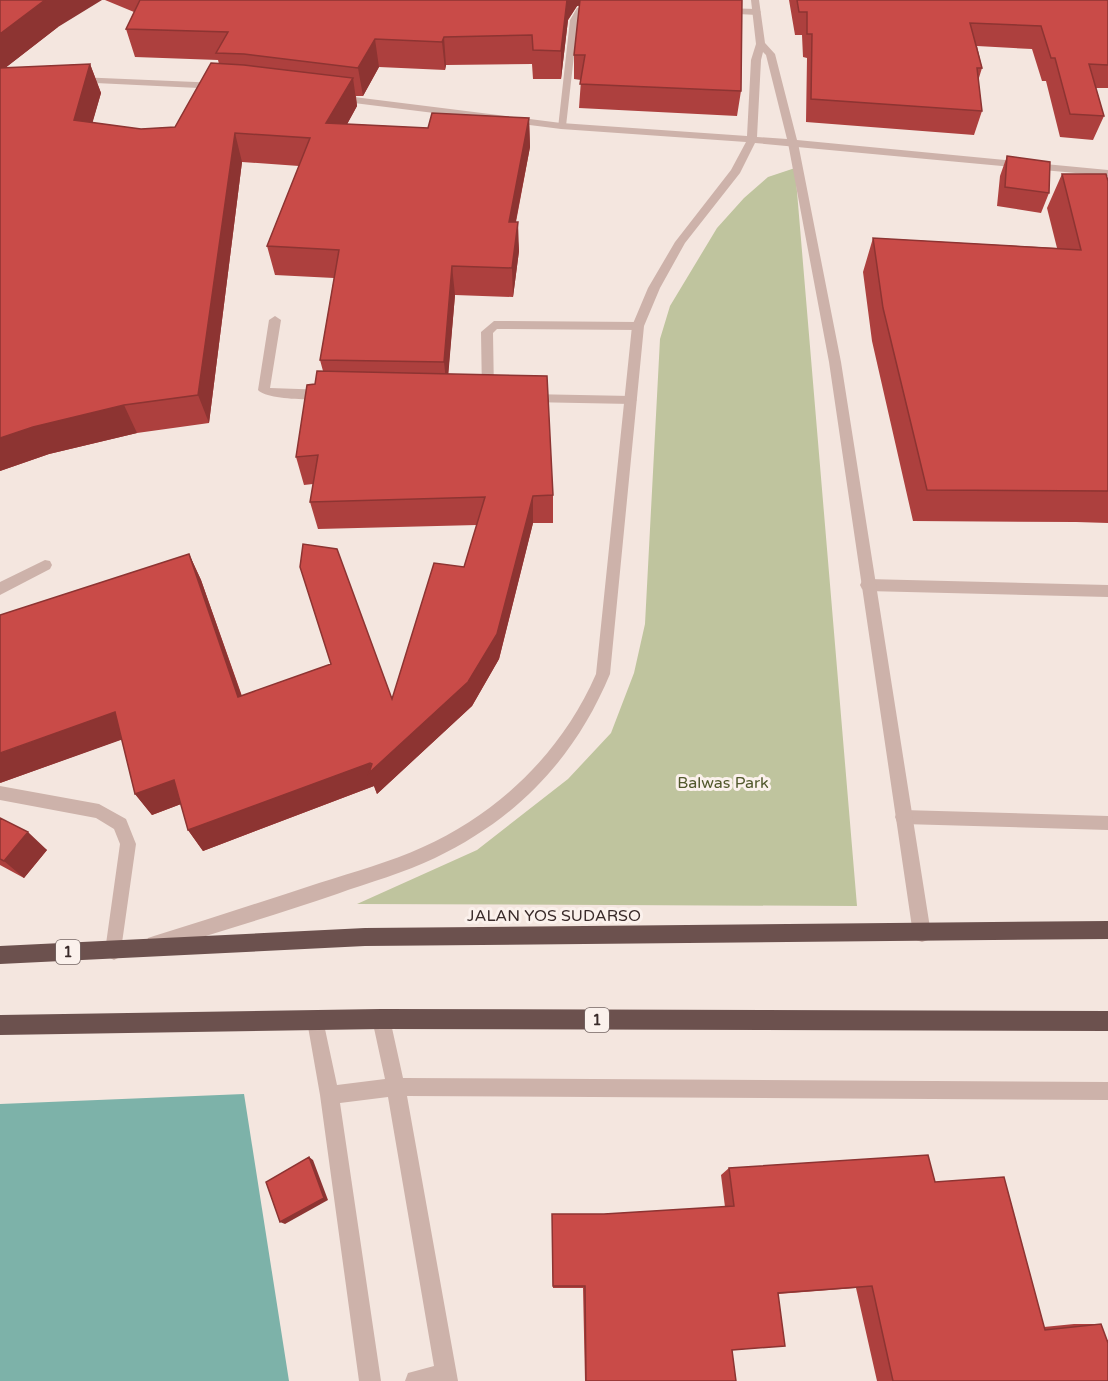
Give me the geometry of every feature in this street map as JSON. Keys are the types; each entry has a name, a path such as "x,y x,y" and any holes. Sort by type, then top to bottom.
{"highway":[{"name":"JALAN YOS SUDARSO","path":"0,955 365,937 922,934 1108,930"},
{"name":"1","path":"0,1025 316,1022 381,1019 1108,1021"}],"street":[{"path":"135,949 290,902 429,852 485,820 550,765 580,724 596,695 603,674 638,326 654,288 680,242 736,171 753,140 756,60 761,44 755,0"},
{"path":"561,126 576,14 589,7 613,7"},
{"path":"709,10 757,12"},
{"path":"761,44 770,54 793,143 835,362 867,585 922,934"},
{"path":"69,80 228,87"},
{"path":"330,97 561,126 793,143 1108,173"},
{"path":"275,320 264,390 271,393 339,394"},
{"path":"631,400 494,397 487,332 494,325 638,326"},
{"path":"0,589 45,565"},
{"path":"867,585 1108,591"},
{"path":"0,793 99,811 120,824 128,844 114,951"},
{"path":"903,817 1108,823"},
{"path":"381,1019 396,1087 446,1377 416,1381"},
{"path":"316,1022 329,1095 370,1381"},
{"path":"329,1095 396,1087 1108,1091"}],"green space":[{"name":"Balwas Park","path":"795,168 857,906 357,904 477,850 568,779 611,733 634,673 645,624 660,339 670,306 717,228 744,198 768,177"}],"water":[{"path":"244,1094 289,1381 0,1381 0,1104"}],"building":[{"path":"0,0 45,0 0,34"},
{"path":"140,0 567,0 561,51 533,50 532,35 444,37 442,42 375,39 358,68 244,54 216,53 228,32 126,29"},
{"path":"580,0 742,0 741,91 580,84 585,55 574,55"},
{"path":"797,0 1108,0 1108,65 1089,64 1104,116 1070,114 1055,58 1051,58 1041,26 970,23 982,68 977,68 982,111 811,99 812,34 807,34 807,12 799,12"},
{"path":"211,63 353,78 326,123 428,128 432,113 529,118 509,222 518,222 512,268 452,266 444,362 320,360 339,250 267,246 310,138 235,133 198,395 124,405 33,427 0,438 0,68 90,64 74,120 141,129 175,127"},
{"path":"1007,156 1050,162 1049,193 1005,187"},
{"path":"1062,174 1106,174 1108,181 1108,491 927,490 883,308 873,238 1081,250"},
{"path":"317,371 547,376 553,495 533,496 497,634 468,682 369,773 372,764 370,763 188,830 174,780 135,794 115,712 0,753 0,615 189,554 238,697 331,664 300,567 303,544 337,549 392,699 434,563 464,567 485,497 310,502 318,455 296,457 307,385 315,384"},
{"path":"0,818 28,832 4,861 0,859"},
{"path":"928,1155 935,1182 1004,1177 1045,1330 1101,1324 1108,1343 1108,1381 893,1381 872,1286 778,1293 785,1346 732,1350 736,1381 586,1381 585,1286 553,1286 552,1214 604,1214 734,1206 729,1168"},
{"path":"309,1157 324,1198 280,1222 266,1182"}]}
